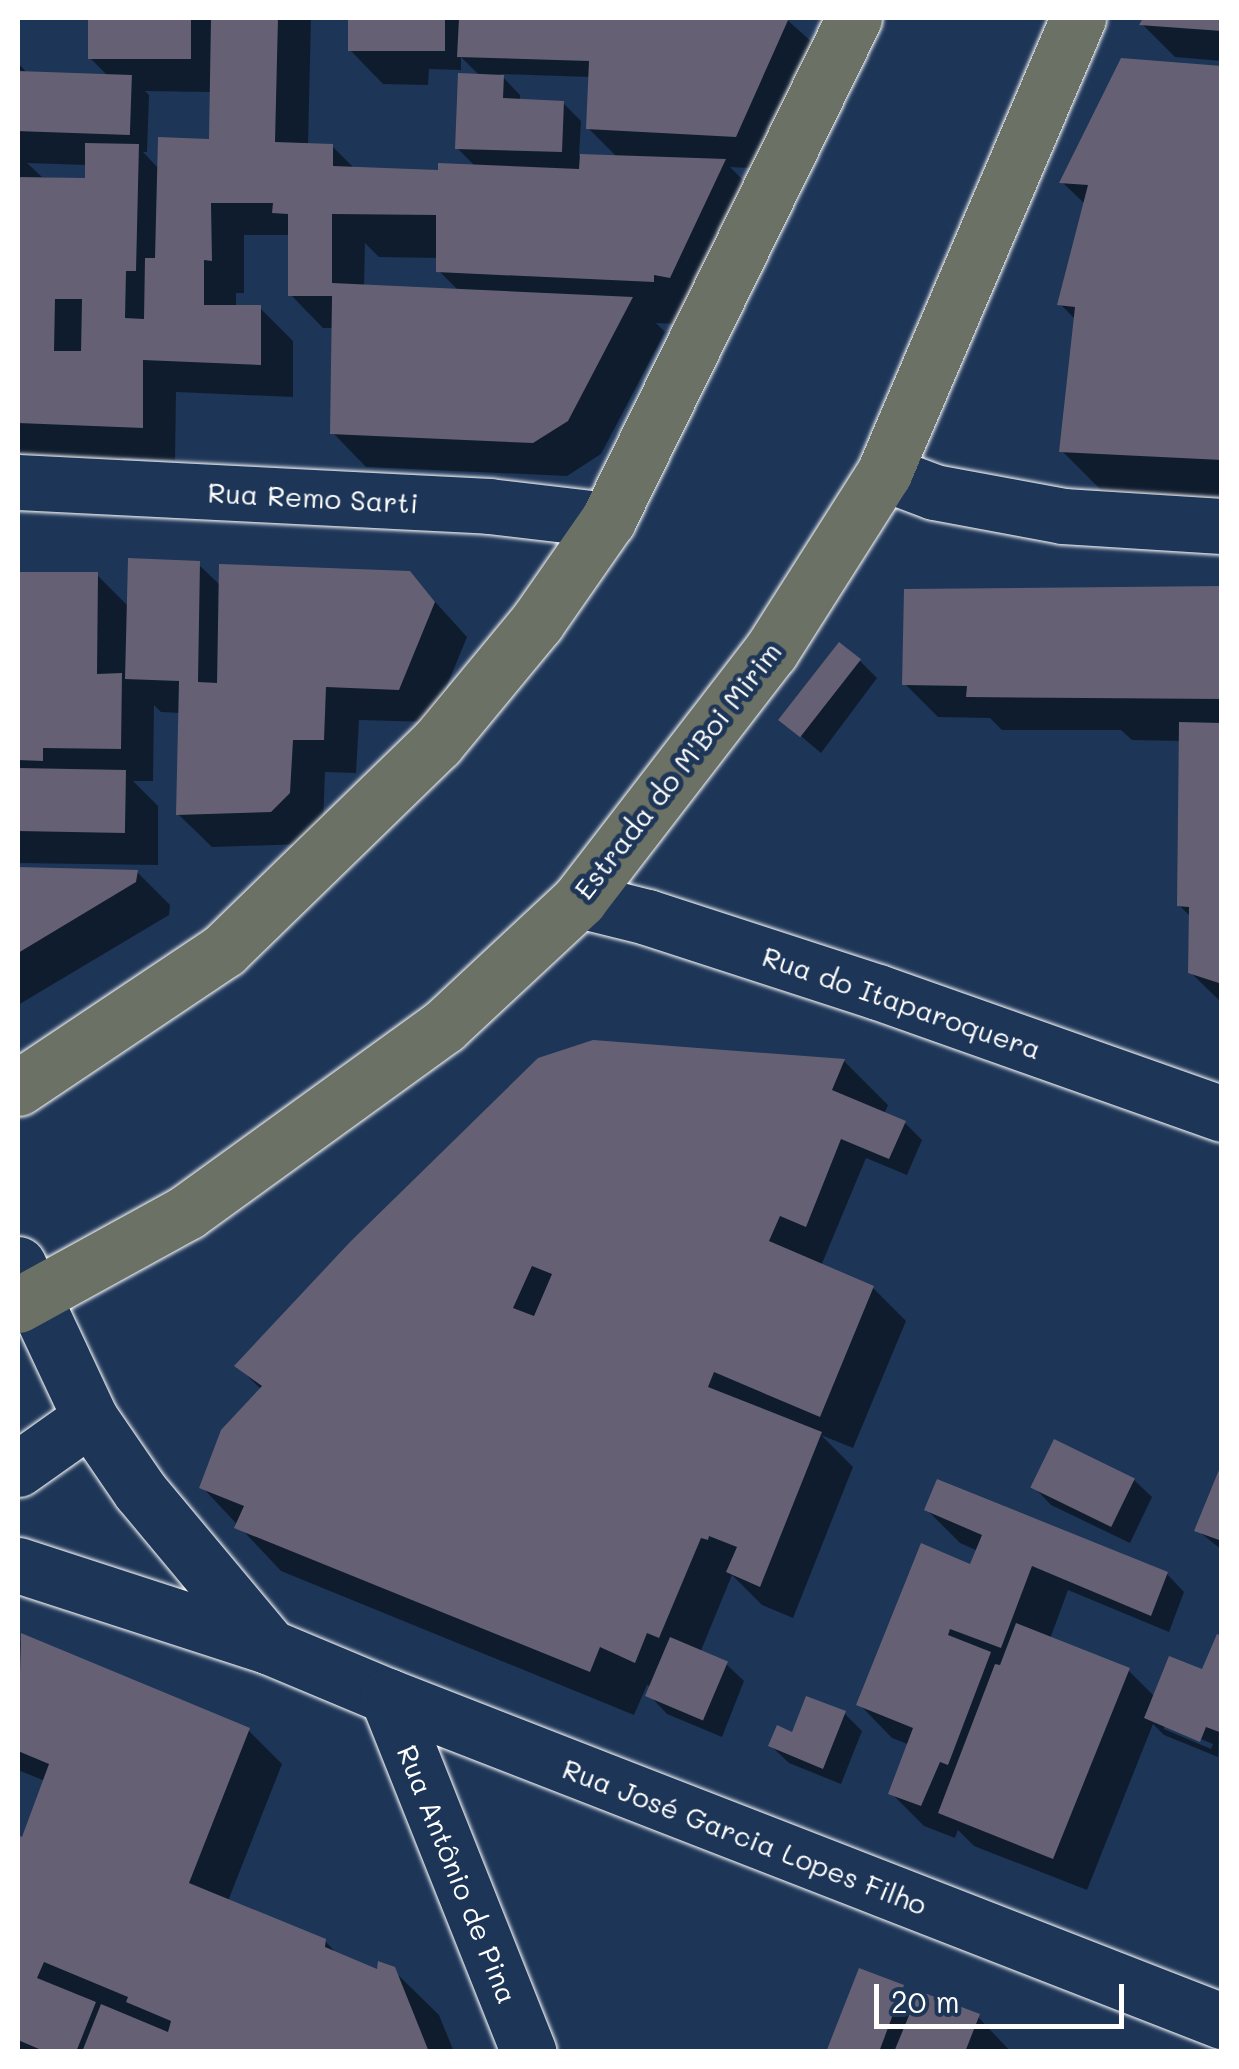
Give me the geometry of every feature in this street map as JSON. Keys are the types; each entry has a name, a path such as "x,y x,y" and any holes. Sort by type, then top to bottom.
{"main road":[{"path":"18,1088 224,950 436,744 536,622 608,520 854,18"},
{"name":"Estrada do M'Boi Mirim","path":"23,1289 186,1212 444,1026 579,900 771,651 884,473 1078,18"}],"street":[{"path":"884,473 934,492 1063,516 1222,526"},
{"name":"Rua Remo Sarti","path":"18,482 489,506 608,520"},
{"name":"Rua do Itaparoquera","path":"579,900 647,916 878,992 1222,1114"},
{"name":"Rua José Garcia Lopes Filho","path":"23,1289 90,1418 140,1491 270,1647"},
{"path":"18,1469 90,1418"},
{"name":"Rua José Garcia Lopes Filho","path":"18,1565 270,1647 1222,2021"},
{"name":"Rua Antônio de Pina","path":"387,1696 529,2052"}],"building":[{"path":"88,18 191,18 191,59 88,59"},
{"path":"211,18 278,18 275,142 333,144 333,166 438,170 438,163 579,169 580,154 726,159 670,278 654,275 654,282 436,272 436,215 332,214 332,283 633,297 568,421 533,443 330,434 332,296 288,296 288,214 272,213 273,203 211,203 212,261 204,260 204,305 261,305 261,365 143,360 143,428 18,423 18,177 85,178 85,143 139,144 136,271 126,271 125,318 144,319 145,258 155,258 158,137 209,139","holes":["55,299 82,299 81,351 54,351"]},
{"path":"348,18 445,18 445,51 348,51"},
{"path":"459,18 789,18 736,137 586,129 589,61 457,57"},
{"path":"1143,18 1222,18 1222,31 1139,25"},
{"path":"1121,58 1222,66 1222,460 1059,452 1075,307 1057,305 1088,185 1059,183"},
{"path":"18,71 132,75 130,135 18,131"},
{"path":"458,73 504,75 503,98 564,101 562,152 455,149"},
{"path":"128,558 200,561 198,682 217,683 219,564 410,571 435,602 399,690 326,687 324,740 293,740 290,793 271,812 176,815 179,681 125,679"},
{"path":"18,572 98,572 97,674 122,673 121,749 43,748 43,761 18,760"},
{"path":"1222,586 1222,699 966,697 967,686 902,685 904,589"},
{"path":"839,642 861,659 800,737 778,720"},
{"path":"1179,722 1222,723 1222,984 1188,973 1189,907 1177,906"},
{"path":"18,768 126,770 125,833 18,831"},
{"path":"18,867 138,870 136,882 18,953"},
{"path":"593,1040 845,1059 832,1090 906,1121 889,1159 841,1139 806,1227 780,1216 769,1241 874,1286 820,1417 714,1372 708,1387 822,1432 760,1587 726,1572 737,1547 709,1536 708,1540 701,1538 659,1638 647,1633 635,1663 600,1647 590,1672 234,1528 244,1506 199,1488 221,1430 262,1386 234,1366 350,1242 538,1058","holes":["532,1266 552,1274 534,1316 513,1308"]},
{"path":"1054,1439 1135,1478 1111,1527 1030,1488"},
{"path":"1222,1465 1222,1541 1194,1531"},
{"path":"937,1479 1168,1572 1151,1616 1032,1566 1001,1648 950,1629 948,1635 991,1652 948,1765 940,1762 921,1806 888,1794 913,1728 856,1705 921,1543 970,1564 982,1535 924,1510"},
{"path":"1016,1623 1130,1668 1053,1859 938,1813 995,1664 1000,1665"},
{"path":"21,1633 250,1728 189,1883 326,1939 325,1947 377,1969 378,1961 395,1967 429,2052 82,2052 101,2004 168,2032 171,2021 126,2002 128,1997 44,1962 37,1978 96,2002 76,2052 46,2052 18,2040 18,1835 22,1837 49,1764 18,1751"},
{"path":"1217,1634 1222,1636 1222,1733 1206,1727 1200,1742 1144,1718 1169,1656 1202,1669"},
{"path":"670,1637 728,1662 703,1721 645,1696"},
{"path":"806,1696 846,1711 823,1769 768,1746 777,1725 792,1732"},
{"path":"859,1968 904,1985 879,2052 826,2052"},
{"path":"919,1991 980,2014 965,2052 894,2052"}]}
